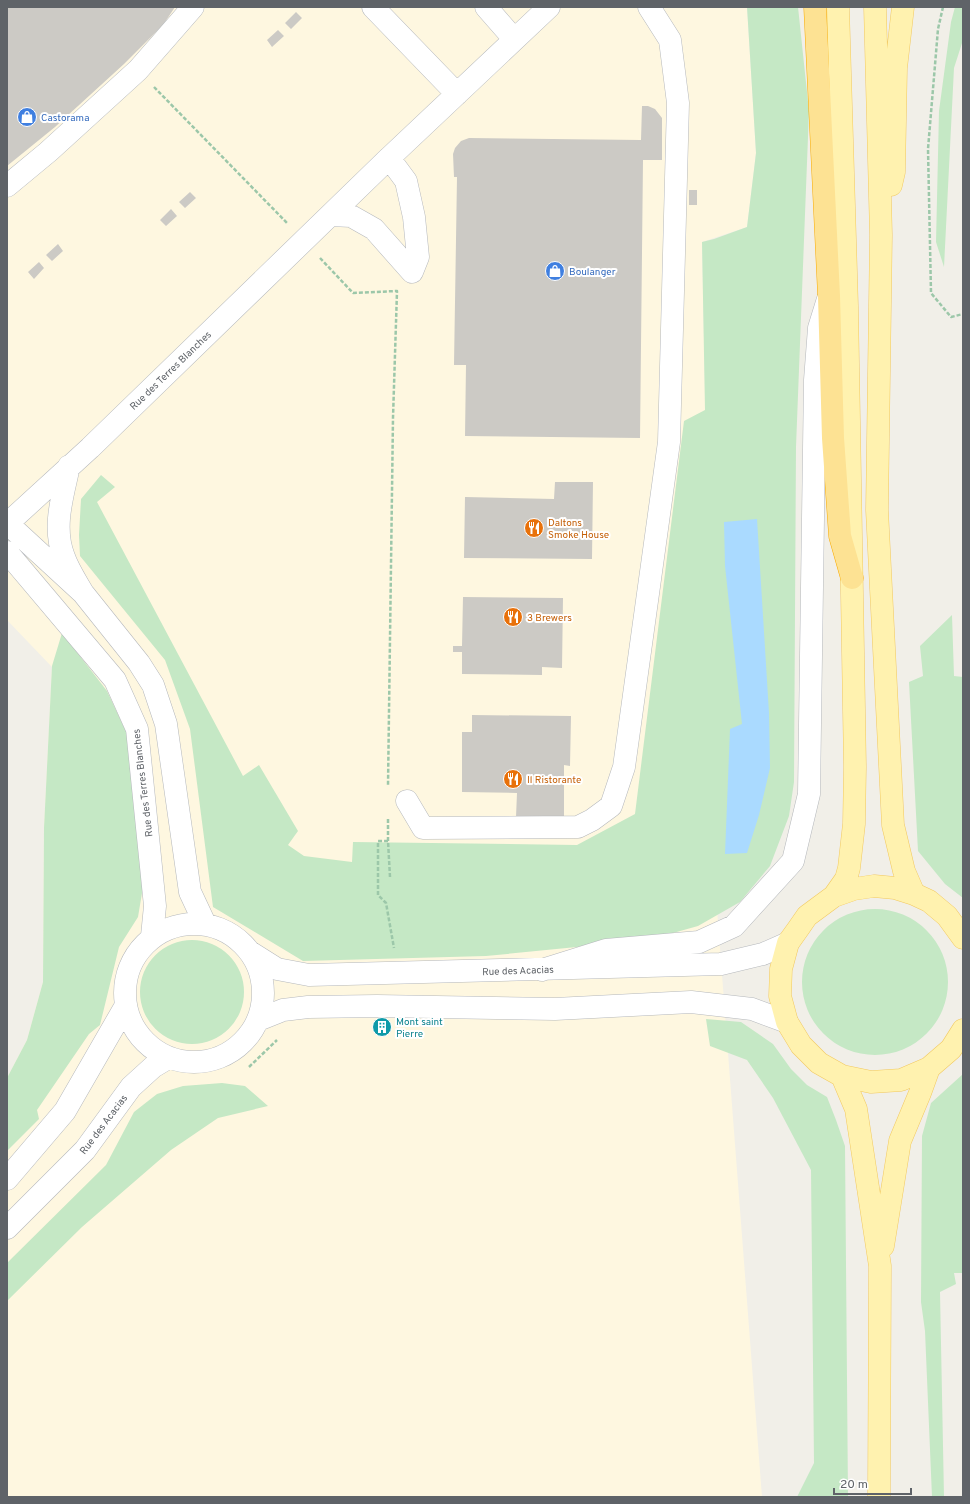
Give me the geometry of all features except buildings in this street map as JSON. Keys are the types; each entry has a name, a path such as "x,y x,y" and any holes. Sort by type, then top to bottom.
{"highway":[{"path":"815,7 833,438 840,536 852,578"}],"main road":[{"path":"834,896 846,879 854,824 855,767 847,306 838,7"},
{"path":"875,7 880,235 877,510 893,825 904,871 914,894"},
{"path":"880,235 894,172 896,68 903,7"},
{"path":"963,938 955,919 929,901 914,894 895,888 874,886 854,889 834,896 807,916 788,943 780,969 780,996 787,1022 800,1045 819,1063 842,1076 871,1082 901,1080 929,1068 951,1049 963,1030"},
{"path":"880,1266 900,1141 929,1068"},
{"path":"842,1076 856,1110 880,1266 881,1490"}],"street":[{"path":"7,186 48,152 138,70 193,7"},
{"path":"373,7 457,94"},
{"path":"486,7 514,39"},
{"name":"Rue des Terres Blanches","path":"7,524 90,448 389,158 549,7"},
{"path":"407,801 423,828 578,827 592,820 611,806 624,767 669,442 678,103 670,40 649,7"},
{"path":"331,215 351,216 374,228 412,272 418,257 414,217 406,181 389,158"},
{"path":"542,970 606,950 699,942 734,926 793,861 809,794 815,380 819,328 828,296"},
{"path":"69,466 57,528 64,557 83,593"},
{"path":"7,524 83,593 139,663 153,685 166,724 190,892 205,924"},
{"name":"Rue des Terres Blanches","path":"7,552 115,680 137,729 155,906 152,936"},
{"path":"177,924 205,924 231,933 250,952 259,968 263,985 263,1003 258,1020 247,1037 232,1051 212,1060 190,1063 168,1058 148,1046 134,1028 125,1007 125,980 134,956 152,936 177,924"},
{"name":"Rue des Acacias","path":"250,952 277,969 309,976 721,964 763,954 788,943"},
{"path":"258,1020 283,1010 308,1008 377,1006 555,1009 691,1002 752,1009 787,1022"},
{"path":"7,1179 65,1111 125,1007"},
{"name":"Rue des Acacias","path":"7,1228 85,1150 131,1087 154,1067 168,1058"}],"path":[{"path":"943,7 938,29 928,149 931,294 951,317 963,314"},
{"path":"138,70 353,293 397,291 393,418 388,787"},
{"path":"388,816 390,877"},
{"path":"387,950 394,950 386,903 378,895 378,841 388,841"}],"shaded area":[{"path":"7,7 747,7 756,153 747,227 702,242 715,883 762,1497 7,1497 7,1078 27,1040 43,982 44,828 52,667 7,620"}],"green space":[{"path":"747,7 798,7 809,111 796,447 794,782 789,816 770,866 740,902 698,926 648,940 486,956 303,961 213,907 190,729 165,660 80,556 79,535 81,499 101,475 115,487 97,502 243,776 259,765 298,831 288,845 304,856 352,862 353,842 577,845 635,814 684,421 705,410 702,242 747,227 756,153"},
{"path":"955,7 963,7 963,40 954,68 944,267 936,242 939,111 951,22"},
{"path":"952,615 954,676 963,677 963,898 945,884 918,851 909,682 923,676 920,646"},
{"path":"62,633 107,691 130,740 143,887 138,917 119,947 100,1025 89,1034 37,1110 39,1119 7,1151 7,1078 27,1040 43,982 44,828 52,666"},
{"path":"875,909 896,912 903,915 921,926 931,936 945,961 948,982 945,1003 942,1010 931,1028 921,1038 896,1052 875,1055 854,1052 847,1049 829,1038 819,1028 805,1003 802,982 805,961 808,954 819,936 829,926 854,912"},
{"path":"192,940 212,944 221,948 229,955 236,963 240,972 244,992 240,1012 236,1021 229,1029 221,1036 212,1040 192,1044 172,1040 163,1036 155,1029 148,1021 144,1012 140,992 144,972 148,963 155,955 163,948 172,944"},
{"path":"706,1019 741,1022 773,1044 791,1069 807,1085 827,1097 845,1146 848,1497 797,1497 814,1463 811,1170 773,1098 747,1060 710,1046"},
{"path":"963,1074 963,1273 954,1273 956,1284 940,1292 944,1497 932,1497 925,1331 921,1302 922,1136 931,1103"},
{"path":"222,1083 245,1086 268,1106 218,1118 171,1150 82,1227 7,1301 7,1263 106,1165 134,1112 157,1094 183,1086"}],"water":[{"path":"757,519 769,713 770,768 759,815 747,853 725,854 730,729 742,724 725,566 724,522"}],"place":[{"name":"Castorama","path":"27,117"},
{"name":"Boulanger","path":"555,271"},
{"name":"Daltons Smoke House","path":"534,528"},
{"name":"3 Brewers","path":"513,617"},
{"name":"Il Ristorante","path":"513,779"},
{"name":"Mont saint Pierre","path":"382,1027"}]}
